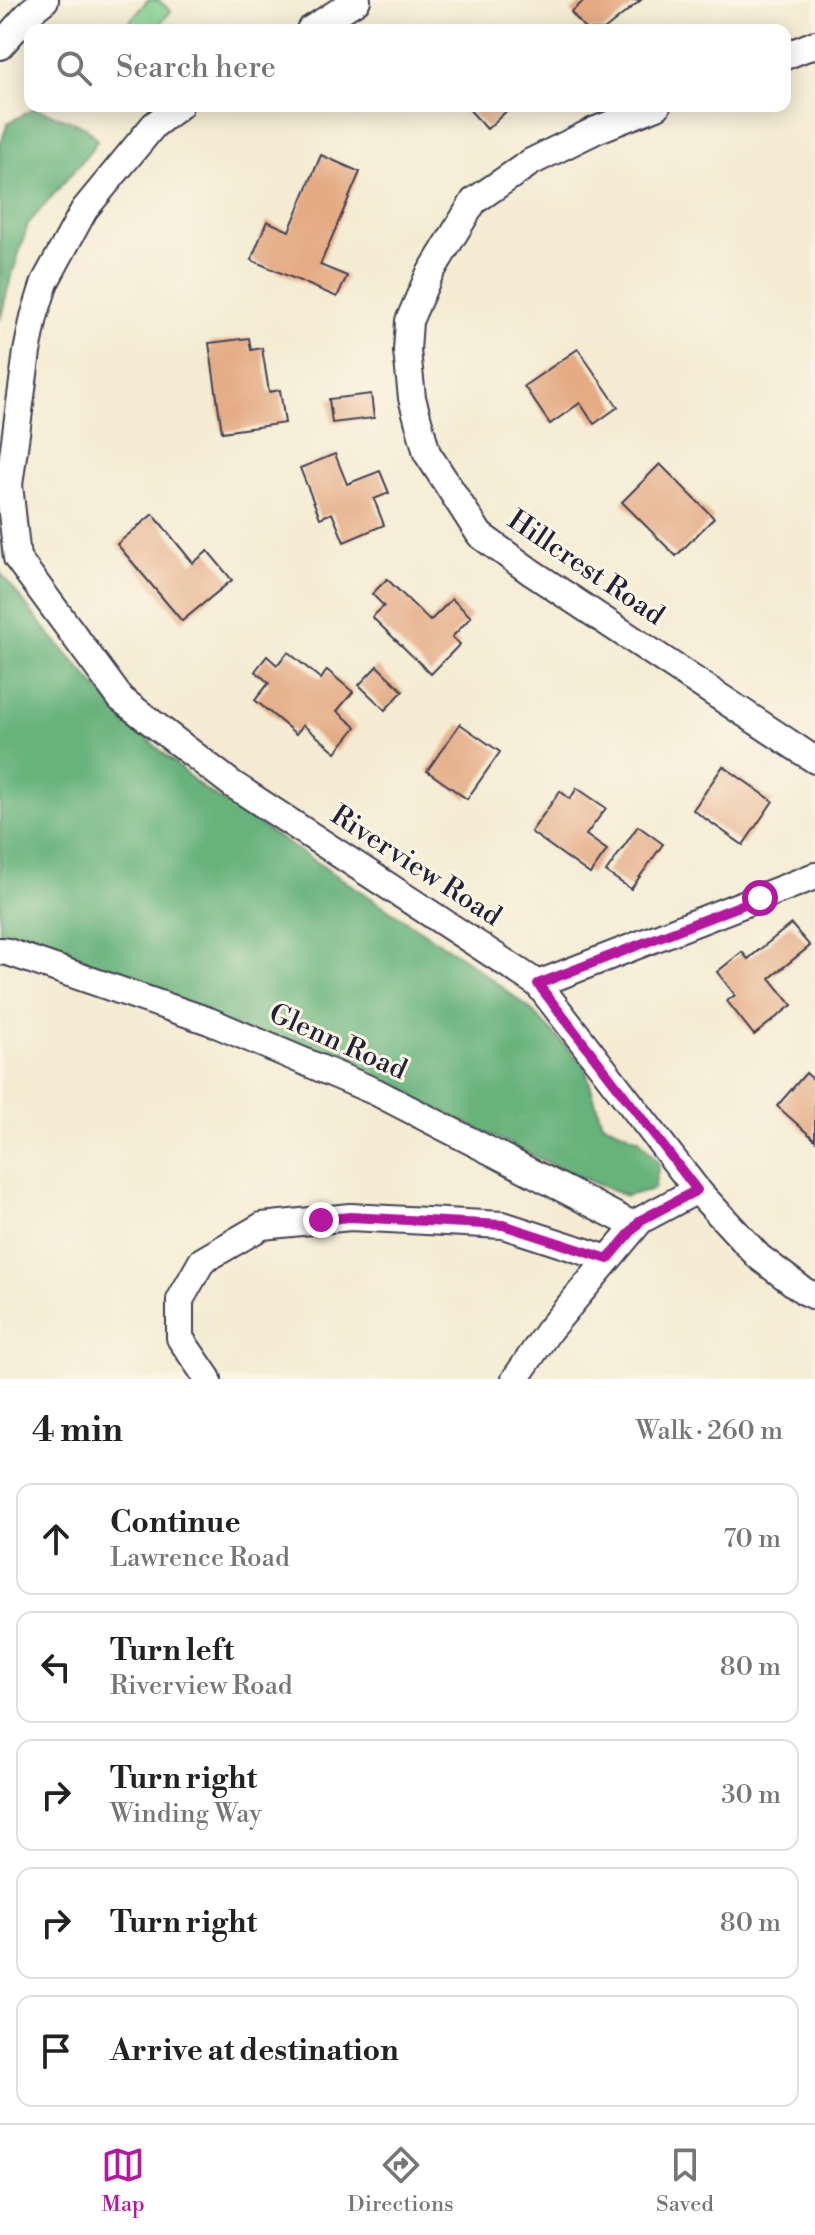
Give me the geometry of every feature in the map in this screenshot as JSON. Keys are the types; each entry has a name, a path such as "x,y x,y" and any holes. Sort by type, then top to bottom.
{"street":[{"path":"0,46 45,0"},
{"path":"319,24 357,0"},
{"path":"791,54 815,44"},
{"name":"Riverview Road","path":"171,112 154,125 84,210 45,282 27,352 9,485 17,558 121,699 232,784 538,984 697,1190 759,1257 815,1296"},
{"name":"Hillcrest Road","path":"642,112 596,130 531,162 474,201 429,275 409,321 407,351 412,398 427,453 480,535 815,760"},
{"path":"538,984 815,876"},
{"name":"Glenn Road","path":"0,951 209,1021 376,1092 635,1226"},
{"path":"515,1379 549,1330 635,1226 697,1190"},
{"path":"208,1379 180,1338 180,1300 202,1261 262,1226 350,1217 503,1225 608,1259"}],"green space":[{"path":"148,0 158,0 171,11 159,24 129,22"},
{"path":"28,112 46,112 86,127 97,140 28,224 0,321 0,145 8,123"},
{"path":"0,572 122,716 201,787 466,960 529,1008 584,1065 602,1123 639,1139 659,1164 654,1189 626,1196 565,1171 431,1106 0,941"}],"building":[{"path":"585,0 641,0 611,24 581,24 571,12"},
{"path":"471,112 505,112 487,129"},
{"path":"321,155 360,172 320,265 347,276 337,297 251,260 267,221 289,231"},
{"path":"249,338 251,350 262,348 269,392 280,390 285,423 222,432 209,343"},
{"path":"578,349 618,407 594,424 580,403 550,424 524,386"},
{"path":"371,394 374,418 332,423 329,399"},
{"path":"335,454 347,484 380,471 389,493 374,499 384,525 344,542 332,513 320,518 300,468"},
{"path":"660,464 714,518 676,556 622,502"},
{"path":"153,514 193,563 208,551 232,580 182,621 117,544"},
{"path":"387,579 430,621 452,599 471,617 452,637 460,644 431,674 372,617 384,606 372,594"},
{"path":"288,652 321,679 327,670 353,692 337,711 356,727 336,752 303,725 296,734 255,700 269,683 255,671 267,656 277,665"},
{"path":"377,666 403,691 385,710 359,685"},
{"path":"460,724 500,752 467,799 427,771"},
{"path":"723,766 773,801 743,845 693,810"},
{"path":"577,788 606,808 586,835 607,850 590,874 531,832 560,791 570,799"},
{"path":"638,826 663,844 631,889 606,872"},
{"path":"791,924 810,946 770,978 792,1005 754,1035 727,1001 735,995 717,972 742,952 748,959"},
{"path":"806,1073 815,1081 815,1140 777,1106"}],"route":[{"path":"321,1220 350,1217 503,1225 608,1259 641,1220 697,1190 538,984 760,898"}]}
